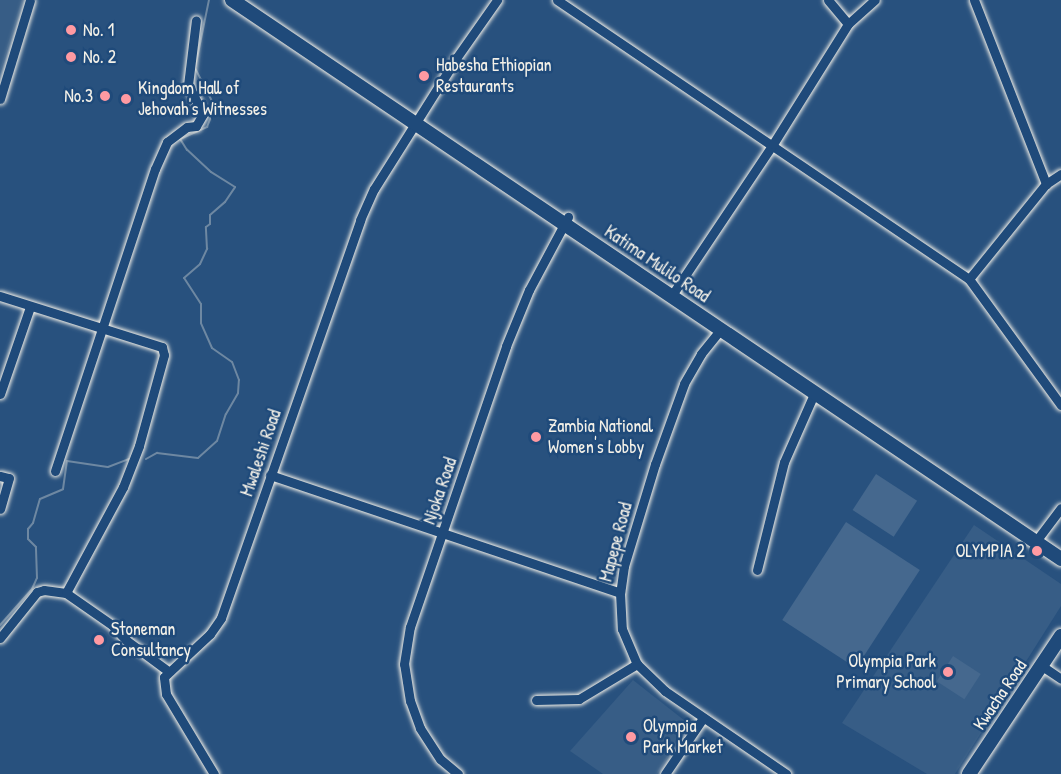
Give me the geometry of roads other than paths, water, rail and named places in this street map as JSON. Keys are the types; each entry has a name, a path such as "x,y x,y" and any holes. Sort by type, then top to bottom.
{"main road":[{"name":"Katima Mulilo Road","path":"232,0 820,387 1038,538 1061,559"},
{"name":"Katima Mulilo Road","path":"248,0 416,121"},
{"name":"Katima Mulilo Road","path":"675,291 721,329 814,394 1038,538 1061,548"},
{"name":"Kwacha Road","path":"969,774 1061,636"}],"street":[{"path":"0,99 2,82 30,0"},
{"name":"Mwaleshi Road","path":"168,671 210,634 221,618 360,220 384,169 497,0"},
{"path":"557,0 773,144 969,279 1061,405"},
{"path":"828,0 848,24"},
{"path":"675,291 773,144 848,24 875,0"},
{"path":"974,0 1046,184"},
{"path":"55,471 100,329 155,169 167,142 187,127 196,126 203,114 188,85 196,20"},
{"path":"969,279 1046,184 1061,174"},
{"name":"Njoka Road","path":"458,774 440,759 420,728 410,701 404,664 410,627 506,346 529,290 566,221"},
{"path":"0,296 100,329 148,340 162,347 164,355 140,446 123,488 66,593"},
{"path":"0,394 30,307"},
{"name":"Mapepe Road","path":"721,329 701,354 684,384 655,464 624,567 620,593 622,629 637,664 665,691 786,774"},
{"path":"757,570 784,462 814,394"},
{"path":"270,475 442,535 620,593"},
{"path":"0,476 9,478 0,509"},
{"path":"1038,538 1061,508"},
{"path":"0,638 37,592 44,590 66,593 112,625 126,640 168,671 164,677 166,694 209,772"},
{"path":"536,700 579,699 637,664"},
{"path":"1042,666 1061,679"},
{"path":"665,774 703,718"}],"waterway":[{"path":"146,459 157,453 198,458 217,441 226,414 238,393 239,380 232,362 212,348 201,323 201,304 184,278 200,264 207,249 206,227 210,224 210,215 225,202 235,187 211,172 187,150 180,139 207,127 215,107 195,68 209,0"},
{"path":"0,625 32,589 37,578 36,547 28,539 28,529 33,523 40,499 63,489 67,461 108,467 129,459"}],"place":[{"name":"No. 1","path":"71,30"},
{"name":"No. 2","path":"71,57"},
{"name":"Habesha Ethiopian Restaurants","path":"424,76"},
{"name":"No.3","path":"105,96"},
{"name":"Kingdom Hall of Jehovah's Witnesses","path":"126,99"},
{"name":"Zambia National Women's Lobby","path":"536,437"},
{"name":"OLYMPIA 2","path":"1037,551"},
{"name":"Stoneman Consultancy","path":"99,640"},
{"name":"Olympia Park Primary School","path":"948,672"},
{"name":"Olympia Park Market","path":"631,737"}]}
